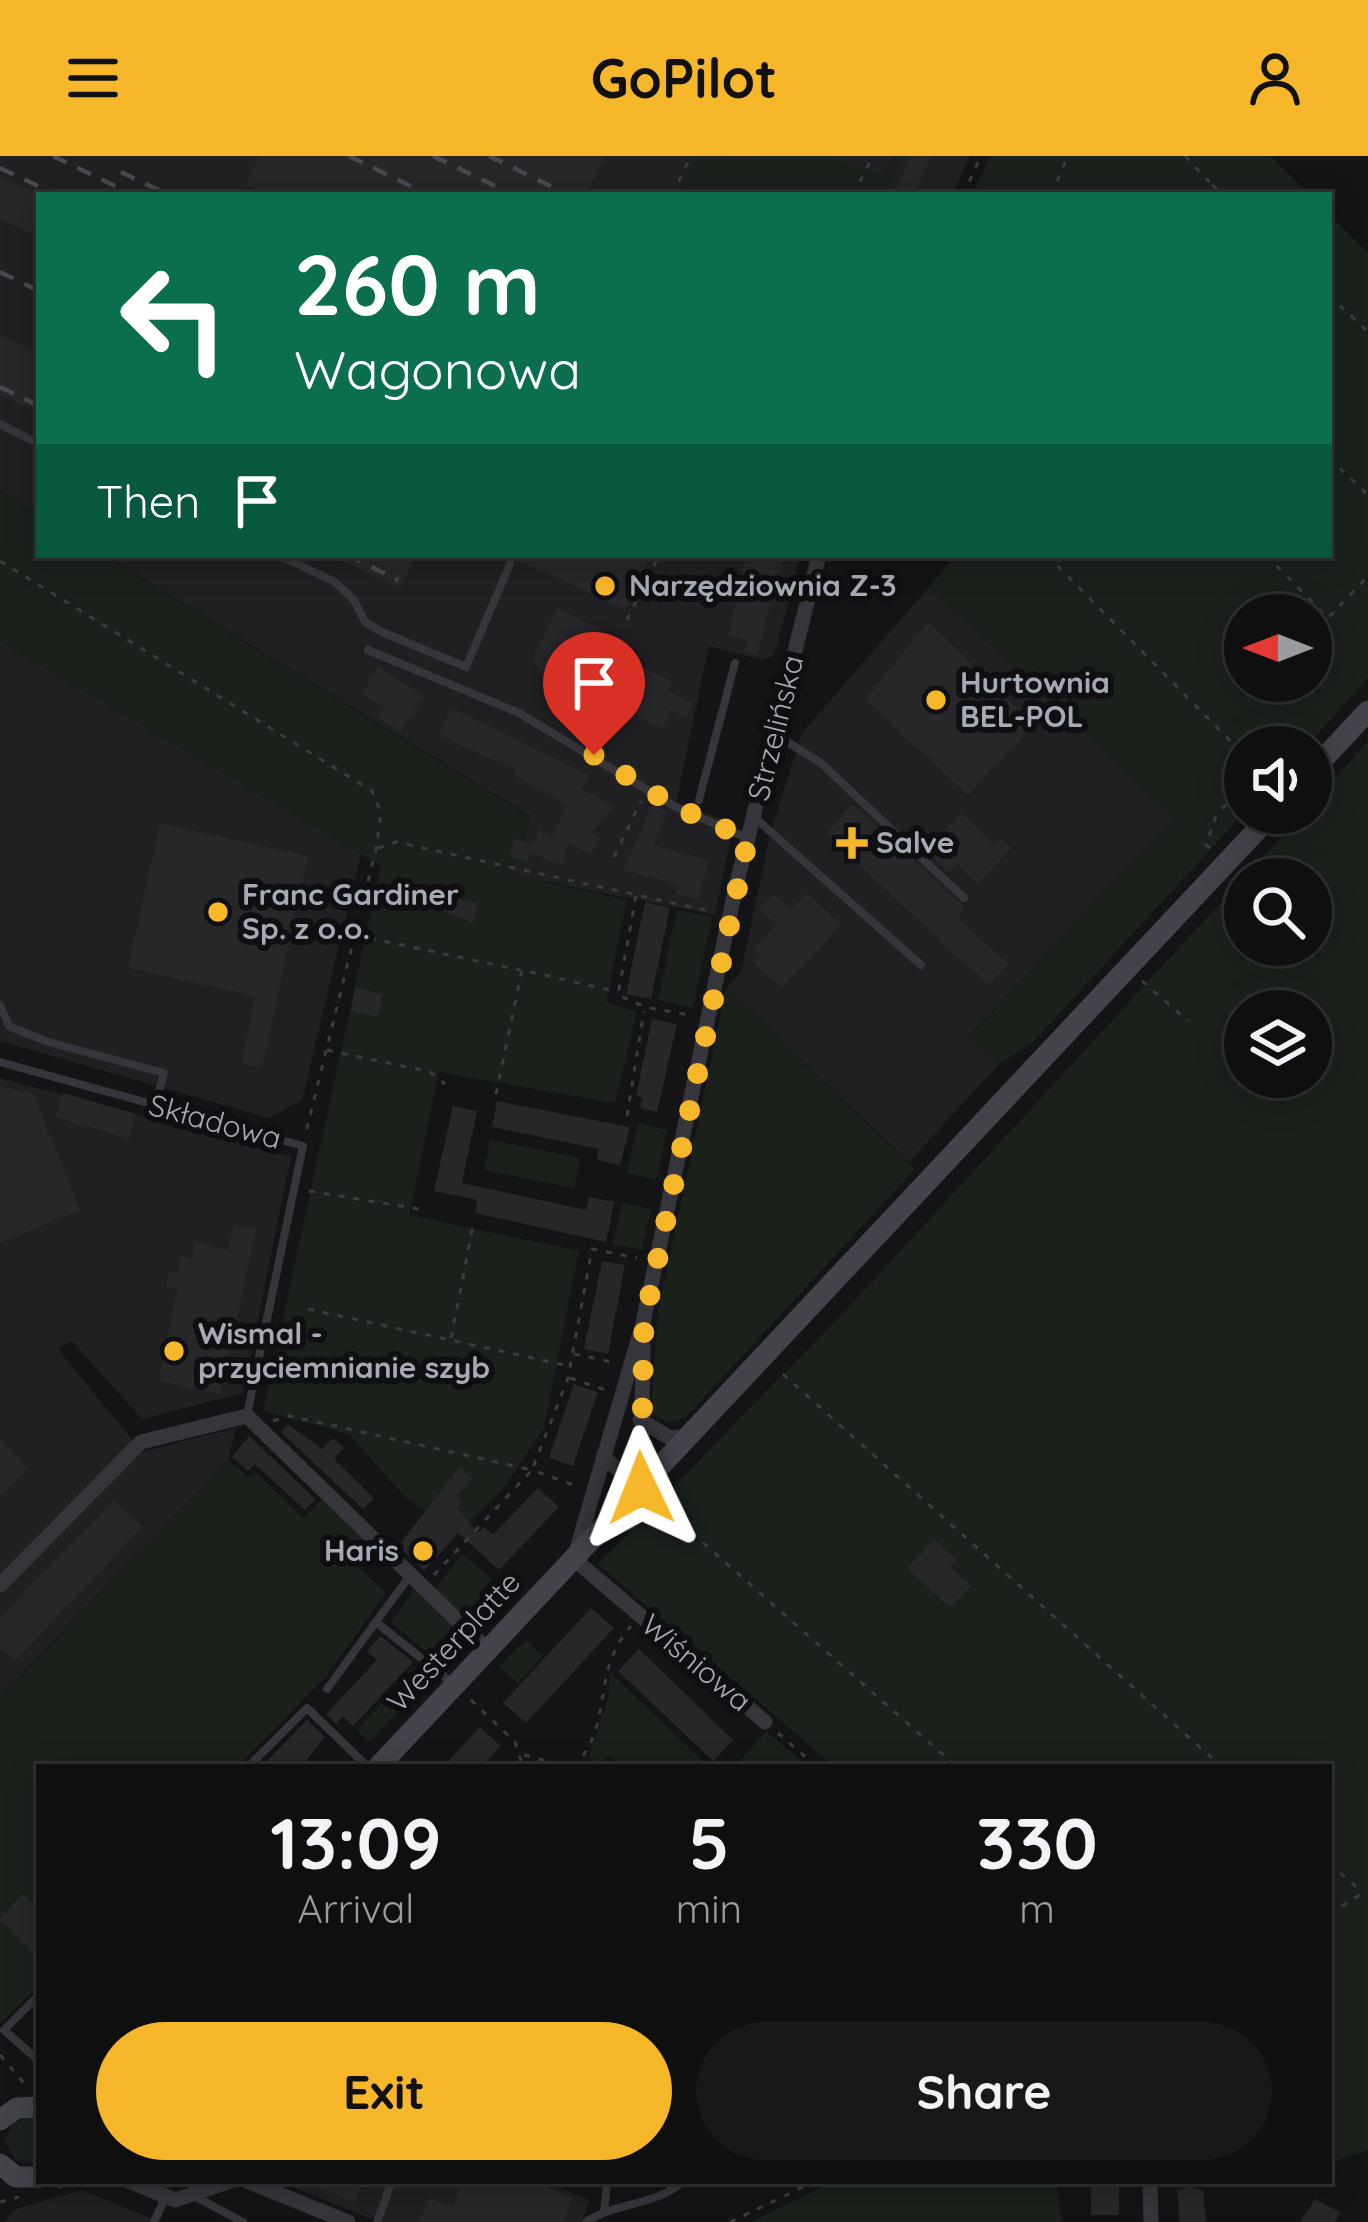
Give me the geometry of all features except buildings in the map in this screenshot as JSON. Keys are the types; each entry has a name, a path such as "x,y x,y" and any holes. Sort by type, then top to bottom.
{"main road":[{"path":"1332,750 1368,711"},
{"name":"Westerplatte","path":"381,1764 574,1559 650,1495 691,1436 1253,834"},
{"path":"0,2119 34,2098"},
{"path":"0,2164 16,2177 36,2177"}],"street":[{"name":"Strzelińska","path":"574,1559 644,1323 730,916 818,558"},
{"name":"Strzelińska","path":"644,1323 640,1420 650,1495"},
{"path":"640,1420 670,1438 691,1436"},
{"path":"0,1585 140,1442 252,1421 488,1651"},
{"path":"603,1457 650,1495"},
{"name":"Wiśniowa","path":"574,1559 765,1722"},
{"path":"255,2184 348,2222"},
{"path":"1150,2184 1151,2222"},
{"path":"135,2185 165,2198 194,2189"}],"lane":[{"path":"0,424 36,442"},
{"path":"284,558 335,582 354,600 365,622 466,667 510,564"},
{"path":"368,650 418,675 461,684 500,703 711,826 748,839"},
{"path":"699,800 735,663"},
{"path":"775,734 821,763 964,898"},
{"path":"753,817 921,965"},
{"path":"0,1006 9,1026 45,1041 164,1073 155,1106"},
{"name":"Składowa","path":"0,1062 303,1146 252,1421"},
{"path":"327,1689 411,1574"},
{"path":"377,1623 455,1685"},
{"path":"251,1764 307,1708 365,1764"},
{"path":"36,1998 4,2030 36,2057"},
{"path":"376,2222 391,2184"},
{"path":"604,2211 607,2184"},
{"path":"586,2222 604,2211 658,2197 678,2184"},
{"path":"194,2189 243,2222"},
{"path":"154,2222 165,2198"}],"path":[{"path":"673,192 691,156"},
{"path":"855,192 873,156"},
{"path":"964,192 981,156"},
{"path":"1052,192 1068,156"},
{"path":"1185,156 1221,192"},
{"path":"1209,192 1213,185"},
{"path":"1332,298 1368,332"},
{"path":"1332,461 1368,495"},
{"path":"627,620 658,558"},
{"path":"1050,558 1224,735"},
{"path":"1268,558 1328,618 1368,576"},
{"path":"0,561 372,791 381,813 376,849 303,1146"},
{"path":"614,857 647,789"},
{"path":"1211,849 1206,845 1224,806"},
{"path":"376,849 397,842 730,916"},
{"path":"636,896 618,992 622,1000 708,1019"},
{"path":"355,935 618,992"},
{"path":"1127,968 1188,1021"},
{"path":"496,1094 522,970"},
{"path":"627,1116 645,1007"},
{"path":"326,1050 430,1072 445,1084"},
{"path":"295,1189 419,1209"},
{"path":"450,1340 474,1221"},
{"path":"424,1587 532,1470 568,1378 592,1249 657,1262"},
{"path":"308,1309 570,1367"},
{"path":"573,1353 631,1366"},
{"path":"783,1374 1219,1764"},
{"path":"568,1378 622,1394"},
{"path":"252,1421 290,1416 532,1470 581,1487"},
{"path":"650,1495 954,1764"},
{"path":"572,1764 600,1716 611,1650 640,1616"},
{"path":"455,1685 523,1755 558,1764"},
{"name":"Wiśniowa","path":"765,1722 814,1764"},
{"path":"523,1755 523,1764"},
{"path":"1332,1865 1365,1892 1332,1912"},
{"path":"0,2055 34,2098"},
{"path":"730,2222 810,2184"}],"shaded area":[{"path":"0,156 970,156 953,192 36,192 36,513 0,491"},
{"path":"697,156 757,161 761,156 828,156 882,177 893,156 903,156 885,192 679,192"},
{"path":"990,156 1270,156 1306,192 973,192"},
{"path":"1332,218 1368,253 1368,678 1324,726 1224,726 1225,834 1032,1043 999,1064 969,1037 1174,817 929,587 953,558 1332,558"},
{"path":"0,491 36,513 36,558 108,558 530,817 518,876 627,900 606,1002 637,1012 615,1103 439,1072 409,1215 579,1251 544,1428 503,1489 460,1532 407,1499 349,1434 263,1411 381,866 0,641"},
{"path":"109,558 800,558 774,656 763,660 709,646 676,803 734,823 715,915 517,876 530,816"},
{"path":"929,587 1175,817 969,1036 999,1064 909,1162 726,989 741,972 770,835 802,733"},
{"name":"Franc Gardiner Sp. z o.o.","path":"0,641 361,854 302,1100 269,1118 0,1041"},
{"path":"1368,742 1368,2150 1332,2162 1332,1764 831,1764 598,1564 847,1309 1224,899 1224,966 1332,966 1332,858 1262,858 1284,834 1332,834 1332,781"},
{"path":"677,910 712,917 693,1008 658,1000"},
{"path":"726,989 915,1169 685,1418 668,1423 651,1413 658,1312"},
{"path":"0,1078 291,1157 243,1393 142,1419 72,1341 57,1348 142,1452 236,1428 228,1460 0,1697"},
{"path":"638,1123 667,1130 656,1180 627,1173"},
{"path":"490,1140 580,1158 574,1188 484,1170"},
{"path":"622,1203 651,1209 642,1250 613,1244"},
{"path":"228,1460 248,1477 256,1472 304,1519 322,1499 366,1540 353,1562 386,1593 324,1679 240,1764 36,1764 36,1989 0,2024 0,1698"},
{"path":"462,1554 507,1592 474,1627 435,1589"},
{"path":"414,1589 464,1637 440,1663 391,1622"},
{"path":"526,1640 543,1656 518,1683 499,1667"},
{"path":"414,1667 429,1679 369,1742 357,1730"},
{"path":"610,1672 706,1764 619,1764 610,1756 596,1764 589,1757 609,1695"},
{"path":"766,1731 804,1764 738,1764"},
{"path":"36,2120 35,2164 15,2160 5,2142 13,2123"},
{"path":"284,2184 550,2184 590,2200 581,2222 379,2222"},
{"path":"828,2184 1056,2184 1062,2222 751,2222"},
{"path":"81,2190 161,2222 4,2222 16,2209"}],"railway":[{"path":"53,156 128,192"},
{"path":"349,156 423,192"},
{"path":"433,156 508,192"},
{"path":"489,156 563,192"},
{"path":"0,168 51,192"},
{"path":"121,172 163,192"},
{"path":"0,272 36,290"},
{"path":"0,387 36,405"},
{"path":"353,558 398,580"}],"place":[{"name":"Narzędziownia Z-3","path":"605,586"},
{"name":"Hurtownia BEL-POL","path":"936,700"},
{"name":"Salve","path":"852,843"},
{"name":"Franc Gardiner Sp. z o.o.","path":"218,912"},
{"name":"Wismal - przyciemnianie szyb","path":"174,1351"},
{"name":"Haris","path":"423,1551"}],"route":[{"path":"594,755 674,806 748,839 644,1323 641,1488"}]}
